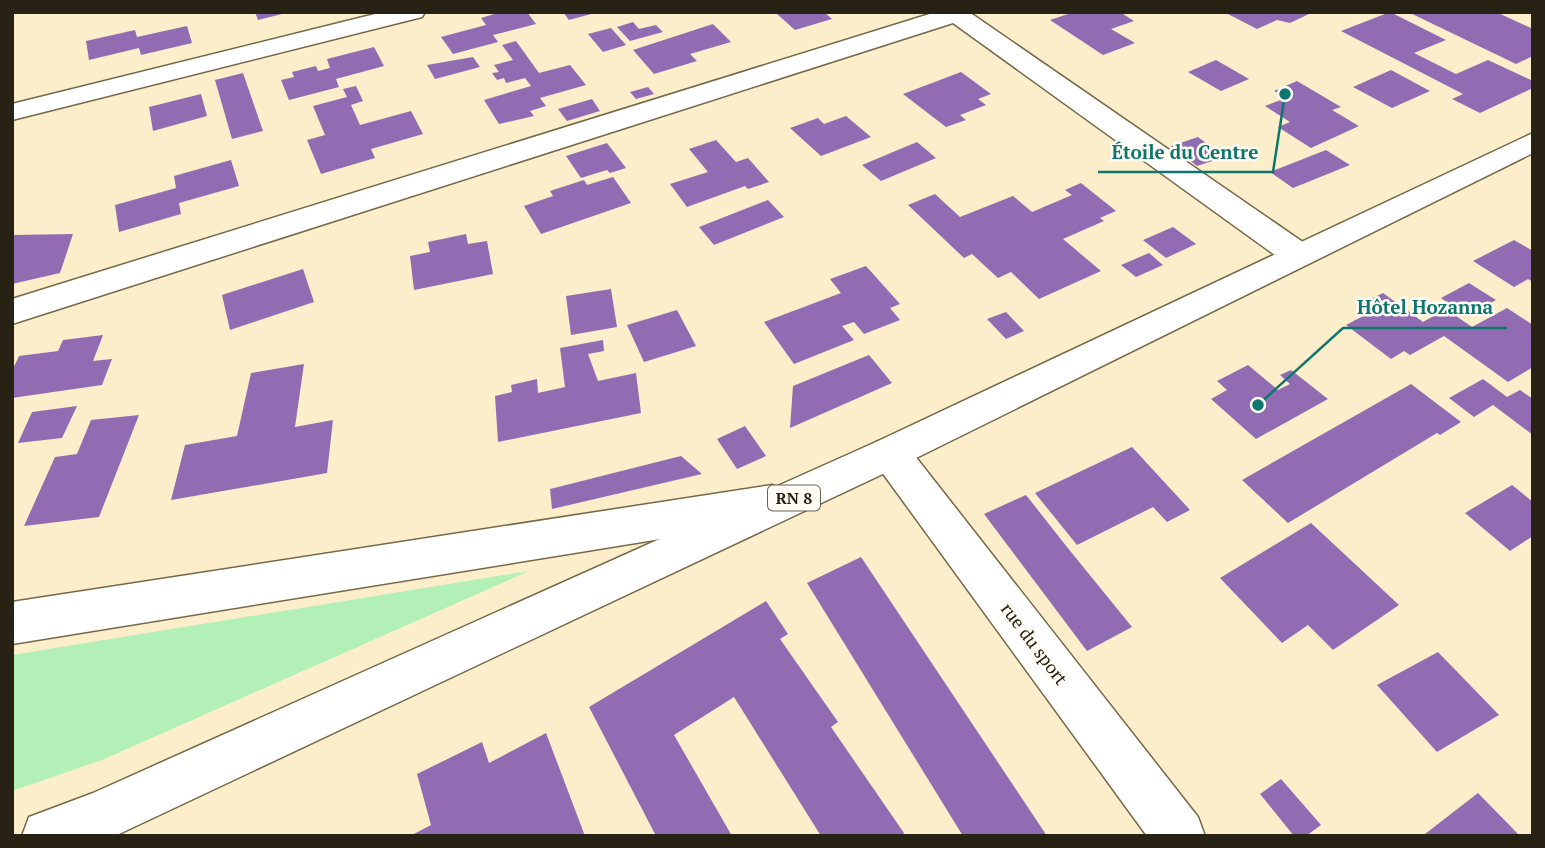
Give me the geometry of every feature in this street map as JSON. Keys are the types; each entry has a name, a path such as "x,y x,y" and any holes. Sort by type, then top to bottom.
{"street":[{"path":"12,112 413,12"},
{"path":"12,312 954,13 1298,255"},
{"name":"RN 8","path":"48,836 101,816 788,501 1533,142"},
{"name":"rue du sport","path":"890,453 1178,836"},
{"path":"12,624 788,501"}],"green space":[{"path":"529,571 102,760 12,791 12,655"}],"building":[{"path":"255,12 286,12 286,13 258,20"},
{"path":"501,12 527,12 536,24 493,35 498,42 453,54 441,37 486,25 481,18"},
{"path":"563,12 595,12 595,13 569,20"},
{"path":"824,12 832,19 795,30 776,13"},
{"path":"1074,12 1120,12 1134,21 1111,29 1135,43 1103,55 1050,20"},
{"path":"1224,12 1309,14 1290,23 1277,20 1257,29"},
{"path":"1390,12 1446,40 1414,53 1456,74 1488,60 1533,81 1533,88 1480,113 1452,99 1463,94 1341,31"},
{"path":"1408,12 1496,12 1533,29 1533,56 1516,64"},
{"path":"633,22 639,29 656,25 663,32 630,41 617,27"},
{"path":"713,24 731,42 690,54 697,61 654,74 633,50"},
{"path":"187,26 192,43 141,55 139,48 89,60 86,41 135,30 137,37"},
{"path":"611,28 626,45 603,52 588,34"},
{"path":"516,41 539,73 570,65 586,85 540,98 546,106 530,111 534,116 499,124 484,100 531,86 525,78 506,83 504,78 497,80 492,73 499,72 494,65 513,60 502,45"},
{"path":"374,47 384,66 336,79 339,87 289,100 281,80 294,77 292,72 316,66 318,71 330,68 327,59"},
{"path":"473,57 480,67 435,79 427,65"},
{"path":"1216,60 1249,79 1221,91 1188,72"},
{"path":"1391,70 1430,91 1392,108 1353,87"},
{"path":"961,72 991,94 978,99 986,105 960,115 966,120 946,127 903,94"},
{"path":"243,73 263,131 232,139 215,80"},
{"path":"1297,81 1341,107 1332,110 1359,126 1311,148 1278,127 1290,122 1265,106 1286,98 1274,91"},
{"path":"356,86 363,101 351,105 360,125 411,111 423,134 371,149 375,158 321,174 307,140 325,135 313,106 347,97 343,89"},
{"path":"648,87 654,94 636,99 630,92"},
{"path":"201,94 207,116 153,131 149,107"},
{"path":"592,99 600,111 567,121 558,109"},
{"path":"846,116 871,137 821,156 790,128 818,118 824,124"},
{"path":"1198,137 1225,157 1197,166 1171,146"},
{"path":"716,140 736,162 748,158 769,182 748,189 745,186 687,207 670,184 708,172 689,149"},
{"path":"917,142 936,158 881,181 862,165"},
{"path":"607,143 626,168 610,173 607,170 581,178 566,156"},
{"path":"1326,150 1350,165 1293,188 1270,172"},
{"path":"231,160 239,186 179,203 181,214 119,232 115,205 176,188 174,176"},
{"path":"613,177 631,203 541,234 524,206 553,196 550,191 584,180 587,185"},
{"path":"1081,183 1116,211 1100,218 1104,221 1063,239 1101,271 1039,299 1011,272 998,278 972,254 964,258 908,205 935,194 960,217 1013,196 1032,212 1072,195 1065,190"},
{"path":"768,200 784,217 714,245 699,227"},
{"path":"1173,227 1196,244 1166,258 1143,240"},
{"path":"73,234 60,273 12,284 12,235"},
{"path":"466,234 468,244 487,241 493,274 414,290 410,256 430,252 428,242"},
{"path":"1514,240 1533,251 1533,282 1528,279 1514,287 1473,261"},
{"path":"1149,253 1163,265 1136,277 1121,265"},
{"path":"866,266 900,304 890,308 900,320 864,334 854,322 842,326 854,340 794,364 764,322 841,293 830,279"},
{"path":"303,269 314,302 230,330 222,295"},
{"path":"1469,283 1496,300 1467,316 1441,298"},
{"path":"611,289 617,327 571,335 566,296"},
{"path":"1383,293 1423,322 1446,309 1472,327 1507,308 1533,325 1533,367 1508,382 1444,336 1410,355 1404,351 1391,359 1346,325 1367,314 1356,306"},
{"path":"677,310 696,346 644,362 627,325"},
{"path":"1006,312 1024,331 1006,339 987,319"},
{"path":"103,335 93,361 112,359 102,385 12,398 12,371 19,356 58,351 63,340"},
{"path":"603,340 604,351 588,354 598,381 636,373 641,413 498,442 495,396 512,392 511,385 537,379 538,393 565,387 560,348"},
{"path":"869,355 892,383 790,428 793,386"},
{"path":"304,364 295,427 333,420 327,473 171,500 185,445 237,436 251,373"},
{"path":"1248,365 1278,390 1290,384 1280,375 1291,370 1328,399 1256,439 1211,399 1227,390 1217,381"},
{"path":"1483,379 1507,397 1520,390 1533,399 1533,435 1493,405 1474,417 1449,398"},
{"path":"1411,384 1461,422 1440,435 1437,433 1288,523 1242,480"},
{"path":"77,406 62,438 18,443 32,412"},
{"path":"139,415 99,517 24,526 55,457 77,454 91,420"},
{"path":"745,426 766,456 737,469 717,439"},
{"path":"1132,447 1190,510 1167,522 1153,507 1077,545 1035,493"},
{"path":"681,456 702,474 552,509 550,489"},
{"path":"1512,485 1533,502 1533,536 1510,551 1465,513"},
{"path":"1026,495 1132,627 1087,651 984,514"},
{"path":"1311,523 1399,605 1333,650 1308,625 1282,643 1220,578"},
{"path":"861,557 1047,836 963,836 807,583"},
{"path":"766,601 788,634 780,639 838,722 831,727 904,833 901,836 821,836 734,697 674,735 732,836 656,836 589,707"},
{"path":"1438,652 1499,715 1437,752 1377,685"},
{"path":"546,733 585,836 410,836 431,825 417,774 482,742 489,763"},
{"path":"1281,779 1321,825 1306,836 1294,836 1260,794"},
{"path":"1478,793 1520,836 1425,834"}],"place":[{"name":"Étoile du Centre","path":"1285,94"},
{"name":"Hôtel Hozanna","path":"1258,405"}]}
